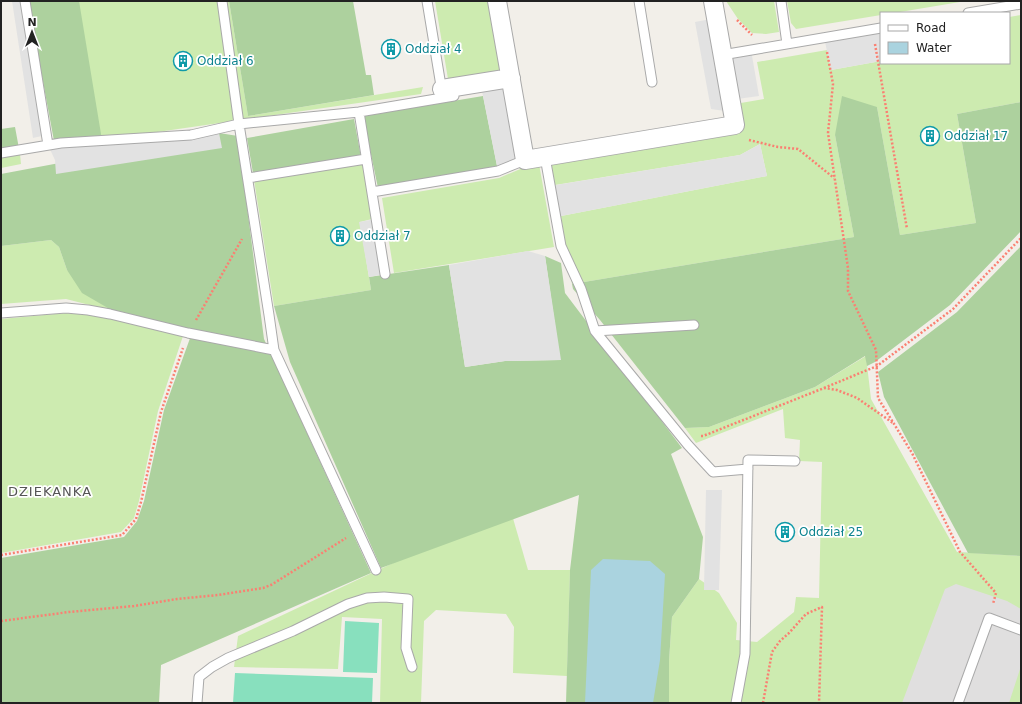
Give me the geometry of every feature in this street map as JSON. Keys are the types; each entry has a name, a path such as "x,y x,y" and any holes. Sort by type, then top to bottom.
{"street":[{"path":"498,1 525,160 735,125 713,1"},
{"path":"443,94 512,82"}],"lane":[{"path":"25,1 48,145"},
{"path":"222,1 239,124 274,350 376,570"},
{"path":"1,153 61,143 191,134 239,124 359,112 443,94 427,1"},
{"path":"638,1 652,82"},
{"path":"781,1 787,44"},
{"path":"971,12 991,5 1021,4"},
{"path":"722,55 877,28"},
{"path":"359,112 386,274"},
{"path":"545,157 561,246 581,289 595,331 688,445 713,472 748,469"},
{"path":"248,178 366,159"},
{"path":"372,192 498,171 525,160"},
{"path":"1,312 66,308 110,314 188,333 274,350"},
{"path":"595,331 694,324"},
{"path":"736,703 745,654 748,460 795,461"},
{"path":"197,703 199,677 212,666 292,631 348,604 367,598 384,597 408,599 406,648 412,667"},
{"path":"958,703 989,618 1021,630"}],"path":[{"path":"736,19 754,36"},
{"path":"877,28 880,48"},
{"path":"824,37 833,84 828,134 848,268 848,291 876,350 878,398 912,453 960,552 996,593 989,618"},
{"path":"882,64 907,229"},
{"path":"732,112 743,138 778,147 798,149 835,178"},
{"path":"1,555 122,535 136,519 161,412 188,333 254,217"},
{"path":"681,435 703,436 877,366 953,309 1021,238"},
{"path":"824,388 837,390 857,398 895,425"},
{"path":"1,621 70,612 134,606 263,588 271,585 348,536"},
{"path":"763,703 772,652 780,641 806,614 822,607 819,703"}],"shaded area":[{"path":"12,1 25,1 46,135 33,138"},
{"path":"716,18 722,55 751,50 759,96 730,100 732,112 711,109 695,22"},
{"path":"880,28 880,61 831,70 824,37"},
{"path":"512,86 525,160 498,171 482,91"},
{"path":"219,133 222,148 56,174 55,160 48,145"},
{"path":"760,144 767,176 556,217 550,186 740,155"},
{"path":"376,219 385,274 369,277 359,222"},
{"path":"528,251 545,256 561,360 505,361 465,367 449,265"},
{"path":"706,490 722,490 719,590 704,590"},
{"path":"960,552 1021,556 1021,703 834,703"}],"green space":[{"path":"28,1 229,1 248,116 423,87 421,94 102,140"},
{"path":"28,1 79,1 102,140 57,157"},
{"path":"229,1 353,1 366,75 371,75 374,95 248,116"},
{"path":"435,1 491,1 502,70 448,79"},
{"path":"726,1 774,1 779,32 766,34 752,33 738,19"},
{"path":"787,1 966,1 900,12 880,12 880,15 796,29 791,23"},
{"path":"1021,15 1021,102 957,114 976,223 900,235 877,107 835,135 854,237 572,284 561,216 767,176 760,144 740,155 555,185 550,163 740,132 735,104 764,99 757,62 827,50 831,70 880,61 880,64 1010,64 1010,17"},
{"path":"483,96 497,166 378,188 363,116"},
{"path":"842,96 877,107 900,235 976,223 957,114 1021,102 1021,231 950,305 875,362 867,366 865,356 815,387 709,427 685,428 600,320 573,289 572,284 854,237 835,135"},
{"path":"354,119 361,157 253,173 247,138"},
{"path":"15,127 20,154 1,157 1,129"},
{"path":"219,133 238,136 264,339 371,573 161,665 159,703 1,703 1,558 124,537 137,521 144,501 164,410 193,330 113,311 82,293 67,270 59,247 51,240 1,246 1,174"},
{"path":"20,154 21,164 1,168 1,157"},
{"path":"363,163 372,219 360,222 371,290 274,306 254,180"},
{"path":"539,164 554,247 394,273 382,198 499,178 525,167"},
{"path":"51,240 59,247 67,270 113,311 66,299 1,304 1,246"},
{"path":"1021,246 1021,556 968,553 884,397 878,372 957,312"},
{"path":"545,256 561,263 565,293 682,448 671,454 703,537 699,579 672,617 669,661 669,703 566,703 570,570 579,495 381,568 290,362 274,306 371,290 369,277 449,265 465,367 505,361 560,360"},
{"path":"66,313 92,315 113,319 183,336 158,411 139,501 134,518 121,532 1,553 1,319"},
{"path":"866,356 871,399 957,552 1021,556 1021,609 1007,601 956,584 945,589 902,703 669,703 669,661 672,617 699,579 719,593 737,623 736,640 757,642 794,612 796,597 819,598 822,462 799,461 800,440 785,438 783,409 696,443 685,428 709,427 815,387"},
{"path":"510,508 528,570 570,570 567,676 513,673 514,627 506,614 436,610 424,621 421,703 380,703 382,619 342,617 338,669 234,667 238,636"},
{"path":"345,621 379,623 377,673 343,672"},
{"path":"1021,666 1021,703 1009,703"},
{"path":"235,673 373,678 372,703 233,703"}],"water":[{"path":"603,559 650,561 665,574 660,660 653,703 585,703 591,570"}],"place":[{"name":"Oddział 4","path":"391,49"},
{"name":"Oddział 6","path":"183,61"},
{"name":"Oddział 17","path":"930,136"},
{"name":"Oddział 7","path":"340,236"},
{"name":"Oddział 25","path":"785,532"}],"district":[{"name":"DZIEKANKA","path":"50,491"}]}
